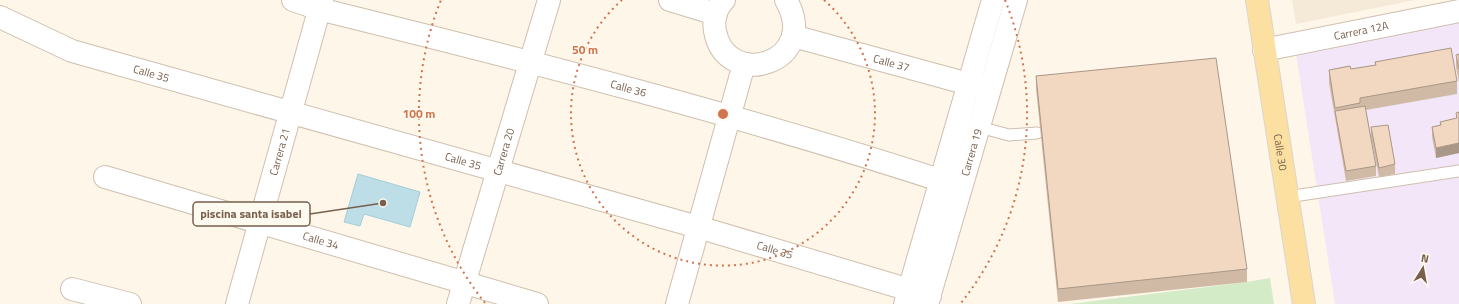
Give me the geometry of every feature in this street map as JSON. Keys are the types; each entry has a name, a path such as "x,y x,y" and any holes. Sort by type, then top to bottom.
{"main road":[{"name":"Calle 30","path":"1257,0 1304,304"}],"street":[{"name":"Calle 36","path":"293,0 321,4 729,116 961,187"},
{"name":"Carrera 20","path":"458,304 549,0"},
{"path":"670,0 720,7 714,26 717,39 723,50 732,59 744,64 756,65 769,63 780,57 788,48 793,36 795,23 792,11 786,0"},
{"name":"Carrera 19","path":"929,300 979,127 980,86 993,0"},
{"name":"Carrera 19","path":"907,297 941,181 1016,0"},
{"name":"Carrera 21","path":"237,304 321,4"},
{"name":"Carrera 12A","path":"1264,50 1459,11"},
{"name":"Calle 35","path":"0,17 72,50 698,227 907,297 929,300"},
{"name":"Calle 37","path":"793,36 980,86"},
{"path":"677,304 744,64"},
{"name":"Calle 34","path":"105,177 537,304"},
{"path":"72,289 130,304"}],"lane":[{"path":"979,127 1009,135 1037,133"},
{"path":"1287,197 1459,171"}],"shaded area":[{"path":"1292,0 1415,0 1296,24"},
{"path":"1459,17 1459,304 1335,304 1295,47"}],"green space":[{"path":"1270,278 1274,304 1070,304 1247,282"}],"water":[{"path":"358,174 420,192 410,227 364,214 360,226 344,222"}],"building":[{"path":"1451,48 1457,81 1360,98 1360,103 1335,108 1329,70 1350,66 1351,69 1376,65 1375,62"},
{"path":"1459,54 1459,69 1456,55"},
{"path":"1216,58 1247,269 1058,289 1036,76"},
{"path":"1365,106 1376,166 1346,171 1335,111"},
{"path":"1459,112 1459,143 1436,148 1432,127 1441,125 1440,122 1457,118 1456,113"},
{"path":"1388,125 1395,164 1379,168 1371,127"}],"place":[{"name":"piscina santa isabel","path":"383,203"}]}
